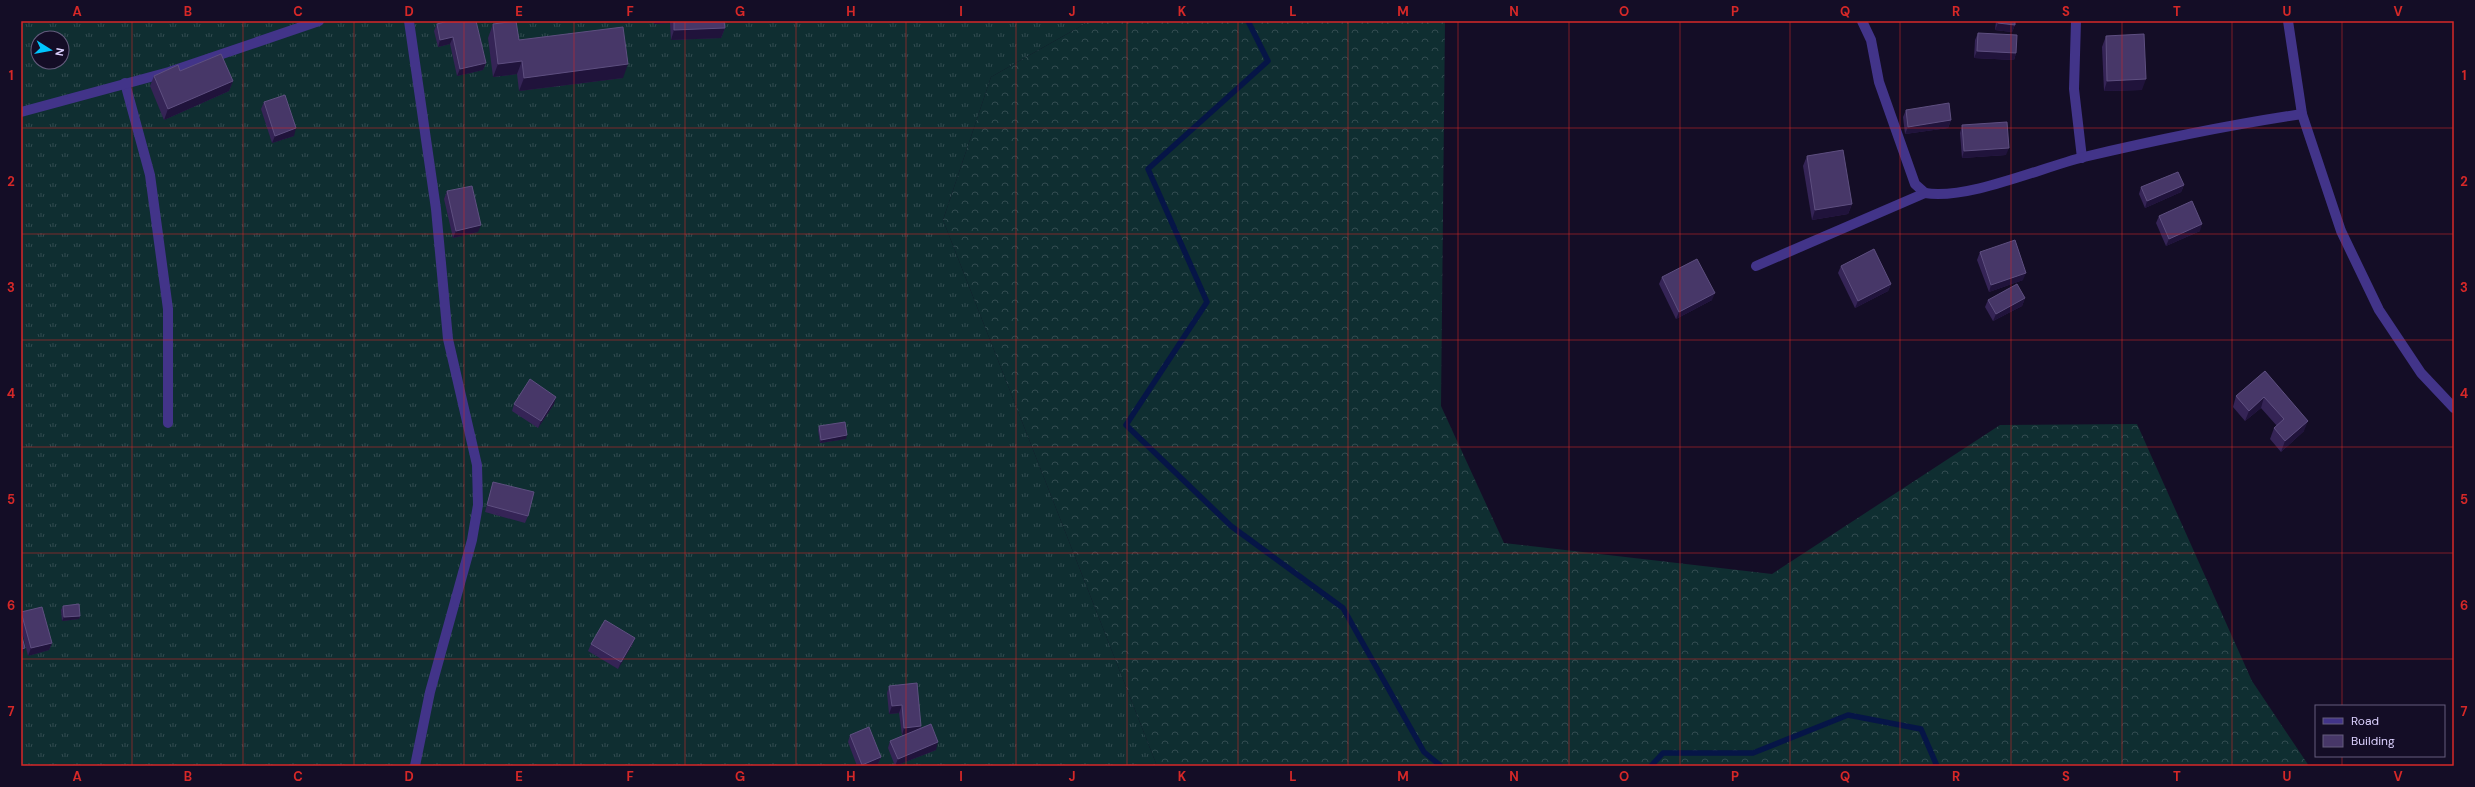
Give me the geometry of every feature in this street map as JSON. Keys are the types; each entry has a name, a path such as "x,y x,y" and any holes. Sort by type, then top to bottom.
{"street":[{"path":"23,110 169,72 319,21"},
{"path":"409,21 436,209 448,339 477,466 478,505 472,540 430,692 415,766"},
{"path":"1862,21 1872,40 1879,82 1915,184 1925,193 1941,196 2010,180 2082,158 2237,124 2302,114"},
{"path":"2076,21 2074,89 2082,158"},
{"path":"2288,21 2302,114 2341,231 2379,310 2421,373 2454,408"},
{"path":"125,83 150,175 168,309 168,423"},
{"path":"1756,266 1925,193"}],"green space":[{"path":"21,21 1090,21 991,77 943,220 1157,766 21,766"},
{"path":"1090,21 1445,21 1441,406 1504,543 1772,574 2000,425 2137,424 2252,681 2309,766 1157,766 943,220 991,77"}],"building":[{"path":"448,21 476,21 486,63 460,69 453,37 440,40 437,24"},
{"path":"516,21 519,40 623,27 628,64 524,78 522,61 498,64 493,24"},
{"path":"674,21 724,21 725,28 674,30"},
{"path":"1998,21 2015,21 2015,25 1998,23"},
{"path":"1978,33 2017,35 2016,53 1977,51"},
{"path":"2144,34 2146,79 2107,81 2106,36"},
{"path":"221,54 233,81 168,109 154,76 178,65 180,71"},
{"path":"285,95 296,128 275,136 264,102"},
{"path":"1949,103 1951,120 1908,127 1906,110"},
{"path":"2007,122 2009,148 1964,151 1962,125"},
{"path":"1843,150 1852,204 1815,210 1807,156"},
{"path":"2178,172 2184,185 2147,201 2141,187"},
{"path":"472,186 481,225 456,231 447,191"},
{"path":"2192,201 2202,224 2169,239 2159,216"},
{"path":"2015,240 2026,273 1991,285 1980,252"},
{"path":"1874,249 1891,284 1858,301 1841,266"},
{"path":"1697,259 1715,293 1679,312 1662,277"},
{"path":"2017,284 2025,298 1996,314 1988,300"},
{"path":"2265,371 2308,421 2285,441 2274,428 2284,419 2264,397 2249,411 2236,396"},
{"path":"530,379 556,397 541,421 514,404"},
{"path":"845,422 847,435 821,440 819,426"},
{"path":"493,482 534,492 528,516 487,505"},
{"path":"79,604 80,616 64,617 63,606"},
{"path":"42,607 52,643 31,648 21,612"},
{"path":"605,620 635,638 621,662 591,644"},
{"path":"21,633 25,648 21,649"},
{"path":"917,683 921,726 904,728 902,705 892,706 889,686"},
{"path":"931,724 938,742 898,759 890,741"},
{"path":"869,727 881,757 862,765 850,735"}],"waterway":[{"path":"1248,21 1268,61 1148,169 1207,302 1126,425 1231,526 1343,608 1424,752 1441,766"},
{"path":"1651,766 1663,753 1753,753 1848,715 1921,729 1937,766"}]}
